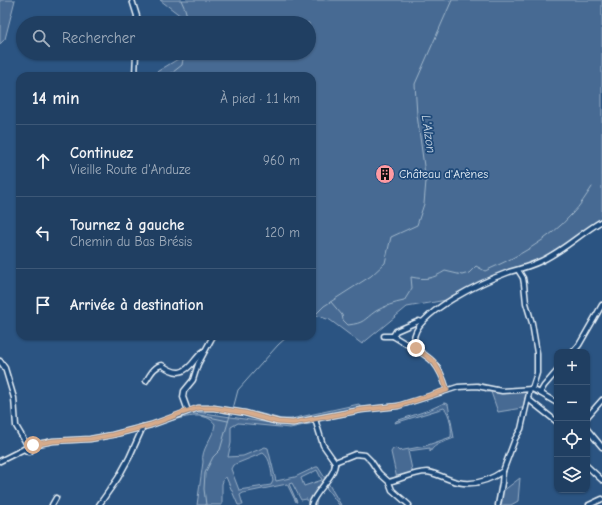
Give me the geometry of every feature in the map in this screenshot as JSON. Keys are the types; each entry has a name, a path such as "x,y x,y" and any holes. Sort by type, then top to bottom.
{"street":[{"path":"132,0 137,16"},
{"path":"135,72 136,60"},
{"path":"419,351 414,342 414,337 422,322 430,314 465,292 510,272 547,258 576,240 602,221"},
{"path":"498,505 503,471 515,439 521,429 528,399 537,373 537,353 532,323 526,303 523,278 518,270"},
{"path":"576,349 602,305"},
{"path":"393,336 396,331 419,321 422,322"},
{"path":"384,336 393,336 419,351 434,362 443,378 447,390"},
{"path":"188,411 184,391 193,380 198,364 210,340"},
{"path":"146,381 156,367 162,365 174,372 184,371 191,366 200,353 204,351"},
{"path":"0,361 5,368 14,398 16,426 26,443"},
{"path":"540,393 554,374"},
{"path":"26,443 30,442 33,445 53,441 101,437 143,427 188,411 207,407 245,413 278,422 293,423 361,410 398,406 447,390 468,386 502,390 531,389 554,401"},
{"path":"528,399 556,421"},
{"path":"590,414 602,400"},
{"path":"311,505 314,496 334,470 335,462 323,445 315,419"},
{"path":"99,505 107,495 129,458 143,427"},
{"path":"590,433 602,448"},
{"path":"0,462 24,449 24,445 26,443"},
{"path":"24,449 30,452 34,448 33,445"},
{"path":"335,462 355,454 361,454 367,457 388,482 392,490 409,505"},
{"path":"590,469 602,480"},
{"path":"388,482 425,472 455,482 473,484 489,479 503,471"},
{"path":"52,505 56,498"},
{"path":"589,505 602,499 602,505"}],"shaded area":[{"path":"0,0 15,0 5,39 0,44"},
{"path":"160,0 602,0 602,219 540,260 484,282 452,299 407,307 362,344 330,320 316,315 316,72 157,72 176,60 316,60 316,16 181,16"},
{"path":"487,389 528,391 521,421 523,411 522,408 498,412 491,392 486,392"},
{"path":"444,403 448,404 454,438 437,445 430,452 430,448 408,451 413,474 397,479 391,452 393,449 396,448 399,451 425,446 451,437 451,430 449,417 444,408 395,423 396,421 429,410"},
{"path":"359,404 359,409 294,421 268,418 255,414 255,412 281,419 291,419"},
{"path":"191,411 277,424 290,425 316,421 323,445 335,462 353,454 354,456 339,463 335,473 328,483 341,505 339,505 325,486 317,499 316,505 308,505 307,499 301,500 292,483 289,484 297,502 287,484 243,493 240,495 243,505 238,505 226,477 224,478 222,484 222,505 197,505 203,453 215,424 206,417 201,416 173,419","holes":["238,423 290,428 314,423 324,451 331,461 332,468 325,478 318,467 316,467 295,477 276,481 268,448 265,447 243,456 228,457 231,443 231,427","263,453 268,458 273,481 271,485 239,490 231,469 233,465","317,470 322,480 304,486 301,478"]},
{"path":"520,478 518,501 511,505 499,505 503,491"}],"waterway":[{"path":"181,0 187,16"},
{"name":"L'Alzon","path":"316,314 324,306 371,276 385,263 391,237 417,225 424,204 426,181 417,115 415,84 452,0"},
{"path":"173,72 182,65 183,60"},
{"path":"331,302 348,325 354,324 364,321 376,311 404,301 412,288 411,277 429,278 445,271 462,275 469,273 476,266 485,271 521,254 543,240 575,211 592,187"},
{"name":"L'Alzon","path":"233,409 238,390 284,340"},
{"name":"L'Alzon","path":"206,505 204,489 205,473 213,457 220,450 231,412"},
{"path":"190,413 228,421"}],"place":[{"name":"Château d'Arènes","path":"385,174"}],"route":[{"path":"33,445 53,441 90,439 112,435 151,425 198,408 214,408 245,413 267,420 293,423 361,410 398,406 447,390 443,378 434,362 416,348"}]}
